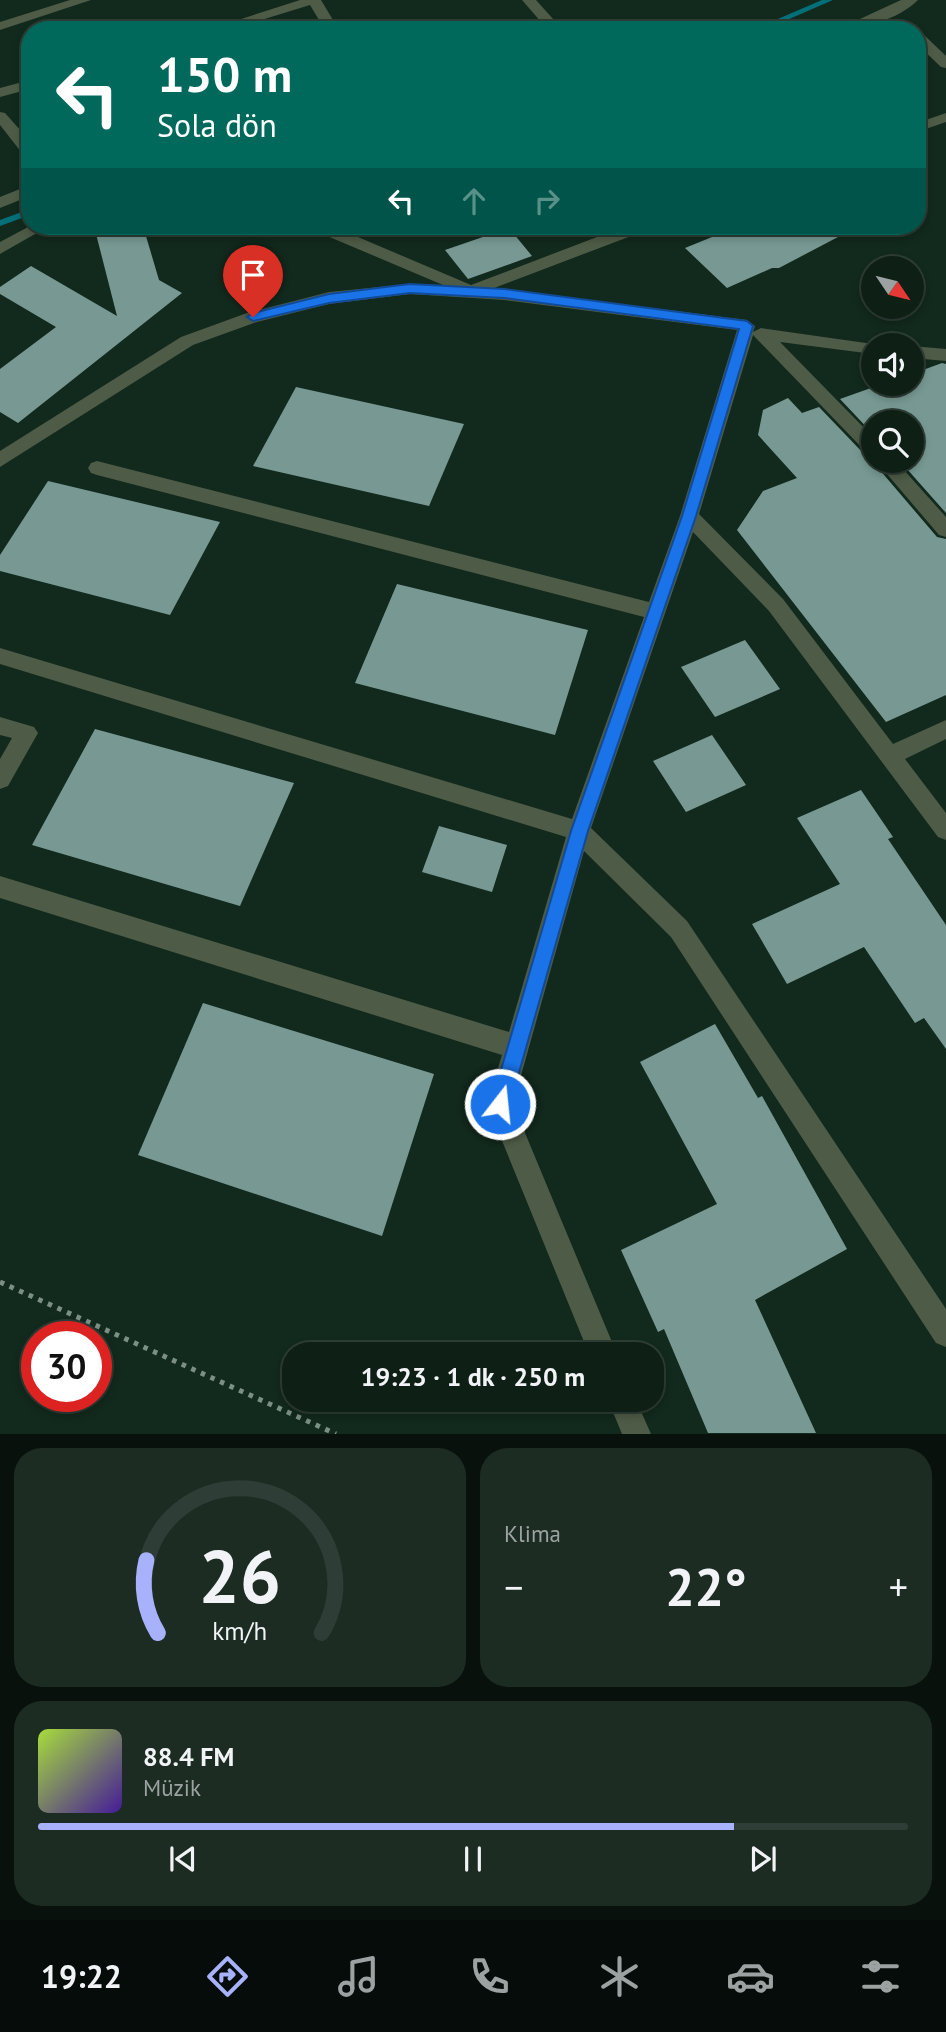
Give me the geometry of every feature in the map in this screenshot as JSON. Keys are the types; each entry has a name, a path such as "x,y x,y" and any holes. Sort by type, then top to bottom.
{"street":[{"path":"0,26 84,0"},
{"path":"244,21 314,0 327,21"},
{"path":"529,0 548,21"},
{"path":"877,21 896,16 911,0"},
{"path":"926,45 946,65"},
{"path":"0,93 21,87"},
{"path":"0,116 21,140"},
{"path":"926,125 946,117"},
{"path":"0,203 21,194"},
{"path":"0,249 25,235"},
{"path":"340,235 471,292 615,235"},
{"path":"0,460 187,341 253,317 329,298 397,290 504,293 861,346"},
{"path":"755,331 861,436"},
{"path":"598,1342 500,1104 579,831 755,331"},
{"path":"924,353 946,355"},
{"path":"97,468 655,612"},
{"path":"896,473 946,530"},
{"path":"689,516 776,604 946,830"},
{"path":"0,656 579,831 679,929 946,1333"},
{"path":"0,726 27,733 0,779"},
{"path":"891,755 946,729"},
{"path":"0,887 517,1047"},
{"path":"627,1412 637,1433"}],"path":[{"path":"0,1282 336,1433"}],"building":[{"path":"96,235 146,235 159,280 182,293 18,423 0,412 0,369 56,327 0,294 0,287 31,266 117,316"},
{"path":"489,235 515,235 532,256 468,279 445,250"},
{"path":"717,235 842,235 779,268 772,268 727,288 685,248"},
{"path":"946,364 946,513 911,473 924,473 924,410 861,410 861,421 840,399 861,392 861,396 924,396 924,370"},
{"path":"296,387 464,424 429,506 253,466"},
{"path":"788,398 802,413 819,407 861,451 861,473 882,473 937,537 946,539 946,695 886,722 737,530 763,491 797,478 758,435 763,410"},
{"path":"48,481 220,522 170,615 0,571 0,555"},
{"path":"397,584 588,630 555,735 355,683"},
{"path":"745,640 780,689 715,717 681,667"},
{"path":"95,729 294,783 240,906 32,845"},
{"path":"712,735 746,785 686,812 653,761"},
{"path":"861,790 893,837 888,839 946,925 946,1049 924,1018 915,1023 864,947 787,984 752,924 840,884 797,818"},
{"path":"439,826 507,845 492,892 422,872"},
{"path":"203,1003 434,1074 382,1236 138,1155"},
{"path":"715,1024 758,1098 762,1096 847,1249 755,1300 816,1433 708,1433 664,1329 658,1332 621,1250 717,1204 640,1062"}],"waterway":[{"path":"778,21 829,0"},
{"path":"0,223 21,215"}],"route":[{"path":"253,317 329,298 410,289 504,293 747,326 689,516 579,831 500,1104"}]}
